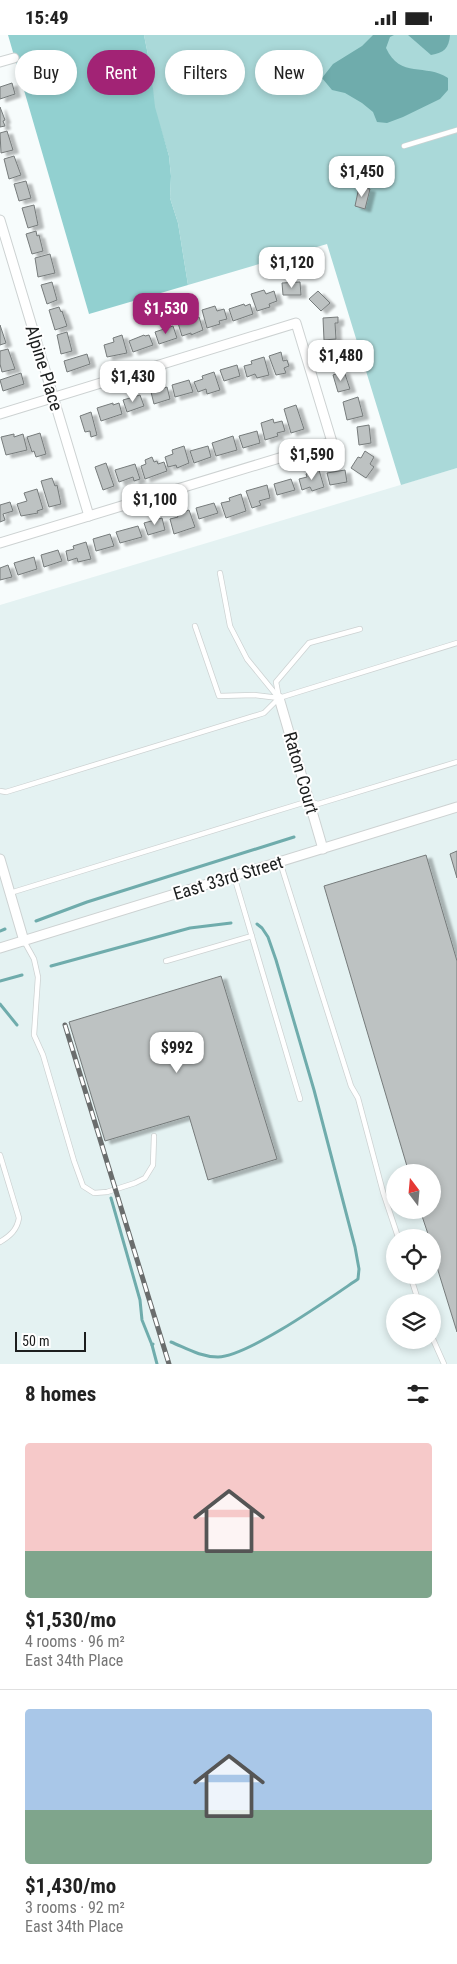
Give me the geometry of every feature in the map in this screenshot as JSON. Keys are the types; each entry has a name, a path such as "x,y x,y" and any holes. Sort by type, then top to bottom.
{"street":[{"path":"0,62 14,58"},
{"name":"Alpine Place","path":"0,220 89,516"},
{"path":"0,414 296,323 332,442 0,543"},
{"name":"Raton Court","path":"279,698 323,849"},
{"name":"East 33rd Street","path":"0,948 457,807"},
{"path":"0,859 24,941"}],"lane":[{"path":"404,146 457,130"},
{"path":"220,573 230,626 248,659 279,698"},
{"path":"195,625 219,696 254,695 279,698 457,643"},
{"path":"279,698 276,682 309,643 360,629"},
{"path":"0,791 6,791 264,713 279,698"},
{"path":"10,893 309,801 318,804 457,762"},
{"path":"280,862 351,1085 358,1099 383,1192 395,1229"},
{"path":"234,876 300,1099"},
{"path":"166,961 252,935"},
{"path":"24,941 34,959 38,977 34,1035 43,1055 74,1161 83,1185 94,1193 107,1192 145,1178 153,1165 154,1136"},
{"path":"0,1155 19,1218 18,1225 12,1234 0,1242"},
{"path":"437,1349 444,1364"}],"shaded area":[{"path":"8,35 144,35 147,50 87,50 87,95 154,95 155,107 169,156 171,176 170,198 178,223 188,285 89,314 25,95 77,95 77,50 15,50 15,59"},
{"path":"144,35 457,35 457,468 401,485 327,244 188,285 178,223 170,198 171,176 169,156 154,107 155,50 147,50"},
{"path":"373,35 394,35 390,37 386,48 392,58 398,64 406,67 431,71 448,78 448,90 440,99 403,117 387,123 377,122 373,112 362,103 345,93 332,90 323,79 333,64 362,46"},
{"path":"408,35 450,35 445,49 431,55"},
{"path":"457,468 457,1364 0,1364 0,605"}],"building":[{"path":"12,83 15,94 0,99 0,87"},
{"path":"0,107 5,120 3,121 5,126 0,127"},
{"path":"7,131 13,150 1,153 0,133"},
{"path":"14,156 21,175 9,179 4,159"},
{"path":"26,181 31,198 19,201 14,184"},
{"path":"359,187 370,189 365,209 355,206"},
{"path":"34,205 38,225 28,228 22,208"},
{"path":"36,231 37,236 39,235 43,251 32,254 26,234"},
{"path":"50,254 55,273 38,277 35,258"},
{"path":"52,282 57,300 47,304 41,285"},
{"path":"300,282 301,295 283,295 282,283"},
{"path":"264,290 266,294 274,291 277,301 269,304 270,307 257,311 251,294"},
{"path":"318,291 330,303 321,311 309,299"},
{"path":"244,304 245,306 250,304 253,314 233,321 229,309"},
{"path":"215,306 217,311 224,309 227,319 219,321 220,324 207,328 202,310"},
{"path":"59,307 67,326 55,330 49,310"},
{"path":"199,317 203,330 191,335 191,333 182,336 178,323"},
{"path":"338,317 338,323 335,323 336,339 324,340 323,318"},
{"path":"0,325 6,343 0,345"},
{"path":"173,326 177,338 159,344 155,332"},
{"path":"67,332 72,351 61,354 57,335"},
{"path":"122,335 127,353 107,357 104,345 114,342 113,338"},
{"path":"149,335 153,345 133,352 129,341"},
{"path":"338,343 341,352 345,351 349,363 331,369 326,356 330,355 328,347"},
{"path":"8,349 15,369 2,372 0,351"},
{"path":"281,352 283,361 287,360 289,366 284,368 286,373 276,375 269,356"},
{"path":"87,354 90,364 67,372 64,361"},
{"path":"264,357 269,375 257,378 255,374 247,377 244,366 252,364 251,361"},
{"path":"237,365 240,376 224,381 220,370"},
{"path":"344,371 350,389 338,392 333,375"},
{"path":"214,372 220,390 207,394 206,389 198,392 194,382 203,379 202,376"},
{"path":"21,373 24,384 3,391 0,380"},
{"path":"189,380 193,392 175,397 172,385"},
{"path":"167,387 170,399 154,404 151,392"},
{"path":"140,395 144,406 127,412 123,400"},
{"path":"358,397 363,416 347,420 343,402"},
{"path":"113,403 113,405 119,403 122,414 101,421 97,408"},
{"path":"296,405 304,429 291,433 284,409"},
{"path":"91,412 97,435 91,437 90,431 85,432 80,416"},
{"path":"273,419 274,423 282,421 285,431 277,433 278,436 265,440 261,423"},
{"path":"369,425 371,443 359,445 357,427"},
{"path":"257,431 260,443 243,448 239,436"},
{"path":"40,433 46,454 36,457 34,451 32,452 27,437"},
{"path":"14,434 14,437 23,434 27,450 6,455 1,437"},
{"path":"233,436 237,450 216,456 212,443"},
{"path":"184,446 189,463 177,468 176,465 168,467 165,457 173,454 172,450"},
{"path":"208,446 211,457 194,463 190,451"},
{"path":"365,451 374,457 370,464 374,467 366,478 351,468 358,457 361,458"},
{"path":"152,457 154,462 157,461 158,464 164,462 167,471 145,479 141,466 146,464 145,460"},
{"path":"106,463 114,486 103,490 95,467"},
{"path":"135,464 140,479 134,481 133,477 119,482 115,470"},
{"path":"319,470 324,487 312,491 310,487 302,490 299,479 307,477 306,474"},
{"path":"345,470 347,482 330,485 327,473"},
{"path":"52,478 55,486 57,485 61,504 49,507 41,481"},
{"path":"291,479 295,490 277,495 274,484"},
{"path":"267,485 270,498 259,501 261,505 252,508 246,491"},
{"path":"37,489 43,509 37,511 38,513 21,516 17,504 27,501 24,493"},
{"path":"241,494 246,511 226,518 221,503 230,501 229,498"},
{"path":"10,502 13,511 3,514 5,520 0,522 0,505"},
{"path":"214,503 218,513 199,519 196,508"},
{"path":"189,510 195,527 174,534 170,519 178,517 177,514"},
{"path":"162,518 165,530 148,535 144,523"},
{"path":"138,526 142,537 120,543 116,532"},
{"path":"110,534 114,546 96,551 93,539"},
{"path":"86,542 91,559 78,562 77,558 68,561 66,551 74,549 73,546"},
{"path":"58,550 62,561 44,567 41,555"},
{"path":"34,557 37,569 18,575 14,563"},
{"path":"8,565 12,577 0,580 0,568"},
{"path":"457,851 457,878 450,854"},
{"path":"426,855 457,961 457,1332 441,1280 441,1229 426,1229 423,1219 441,1219 441,1164 406,1164 324,886"},
{"path":"221,976 277,1159 208,1180 189,1116 105,1141 69,1022"}],"waterway":[{"path":"36,921 87,902 294,837"},
{"path":"51,966 190,928 231,923"},
{"path":"171,1342 205,1355 218,1357 232,1354 269,1337 358,1279 359,1269 355,1247 314,1090 276,960 268,937 257,924"},
{"path":"0,931 5,929"},
{"path":"0,981 22,975"},
{"path":"0,1004 17,1025"},
{"path":"111,1198 140,1300 142,1320 152,1345"},
{"path":"153,1344 157,1364"}],"railway":[{"path":"65,1025 169,1364"}]}
